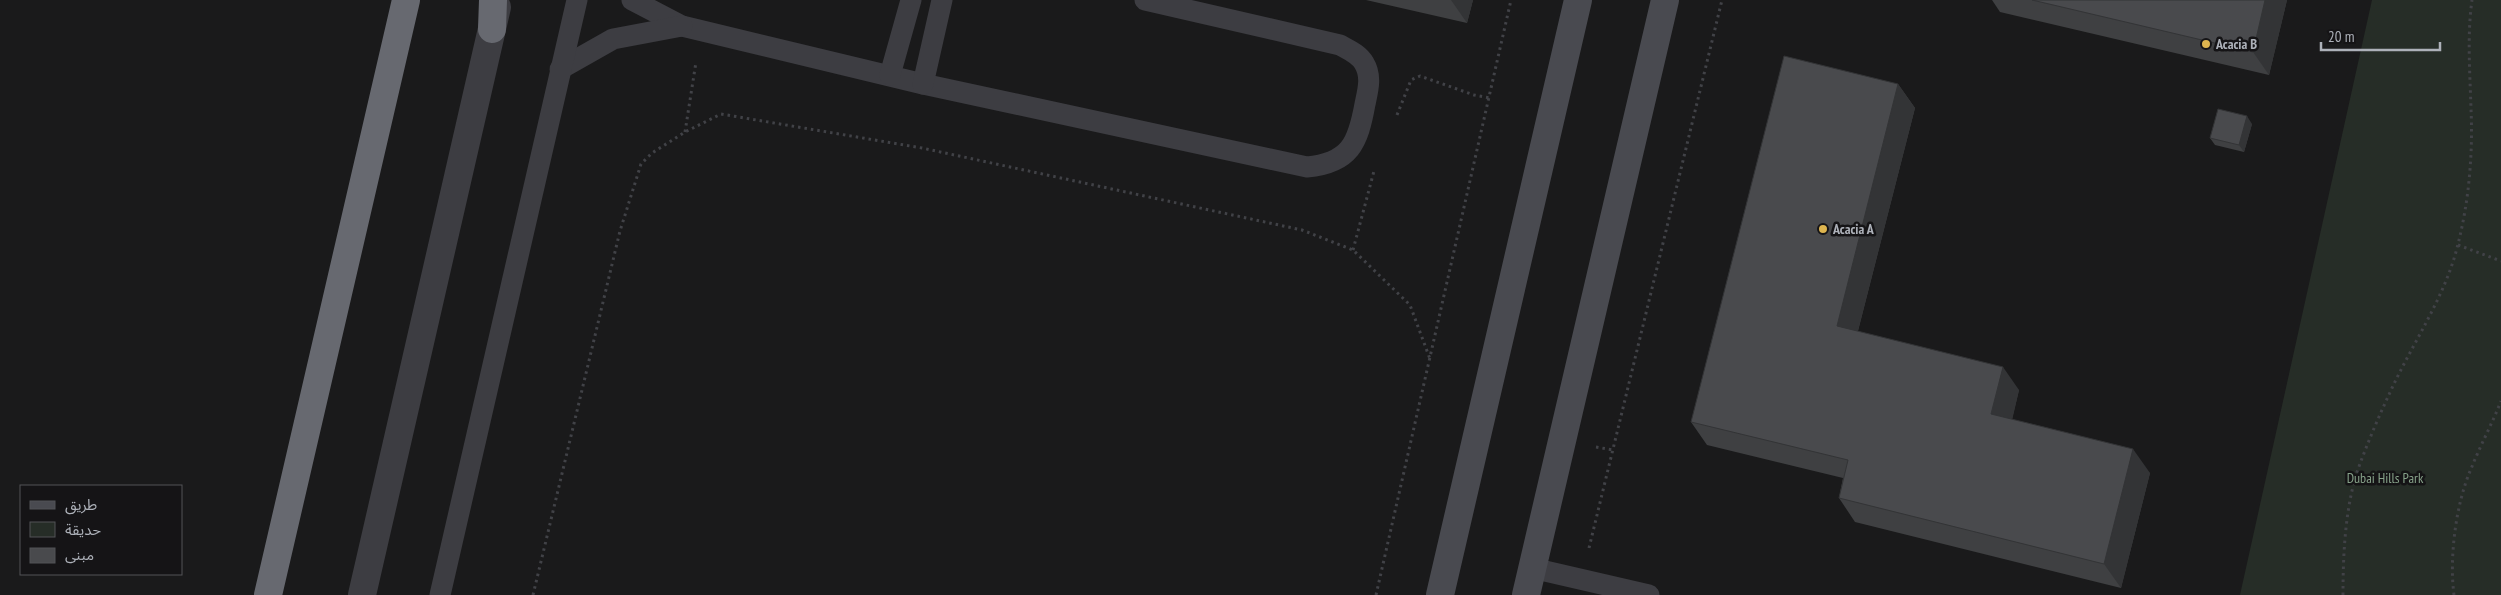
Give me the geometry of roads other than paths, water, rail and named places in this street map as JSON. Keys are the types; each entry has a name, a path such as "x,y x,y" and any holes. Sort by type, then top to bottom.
{"highway":[{"path":"268,595 406,0"},
{"path":"492,29 493,0"}],"main road":[{"path":"1440,595 1578,0"},
{"path":"1526,595 1665,0"}],"street":[{"path":"362,595 498,0"}],"lane":[{"path":"440,595 577,0"},
{"path":"632,0 691,28 923,84 1307,167 1333,162 1353,145 1360,133 1369,79 1368,70 1358,55 1340,45 1146,0"},
{"path":"890,75 911,0"},
{"path":"923,84 942,0"},
{"path":"560,69 613,39 691,28"},
{"path":"1532,568 1650,595"}],"place":[{"name":"Acacia B","path":"2206,44"},
{"name":"Acacia A","path":"1823,229"}],"park label":[{"name":"Dubai Hills Park","path":"2385,478"}]}
